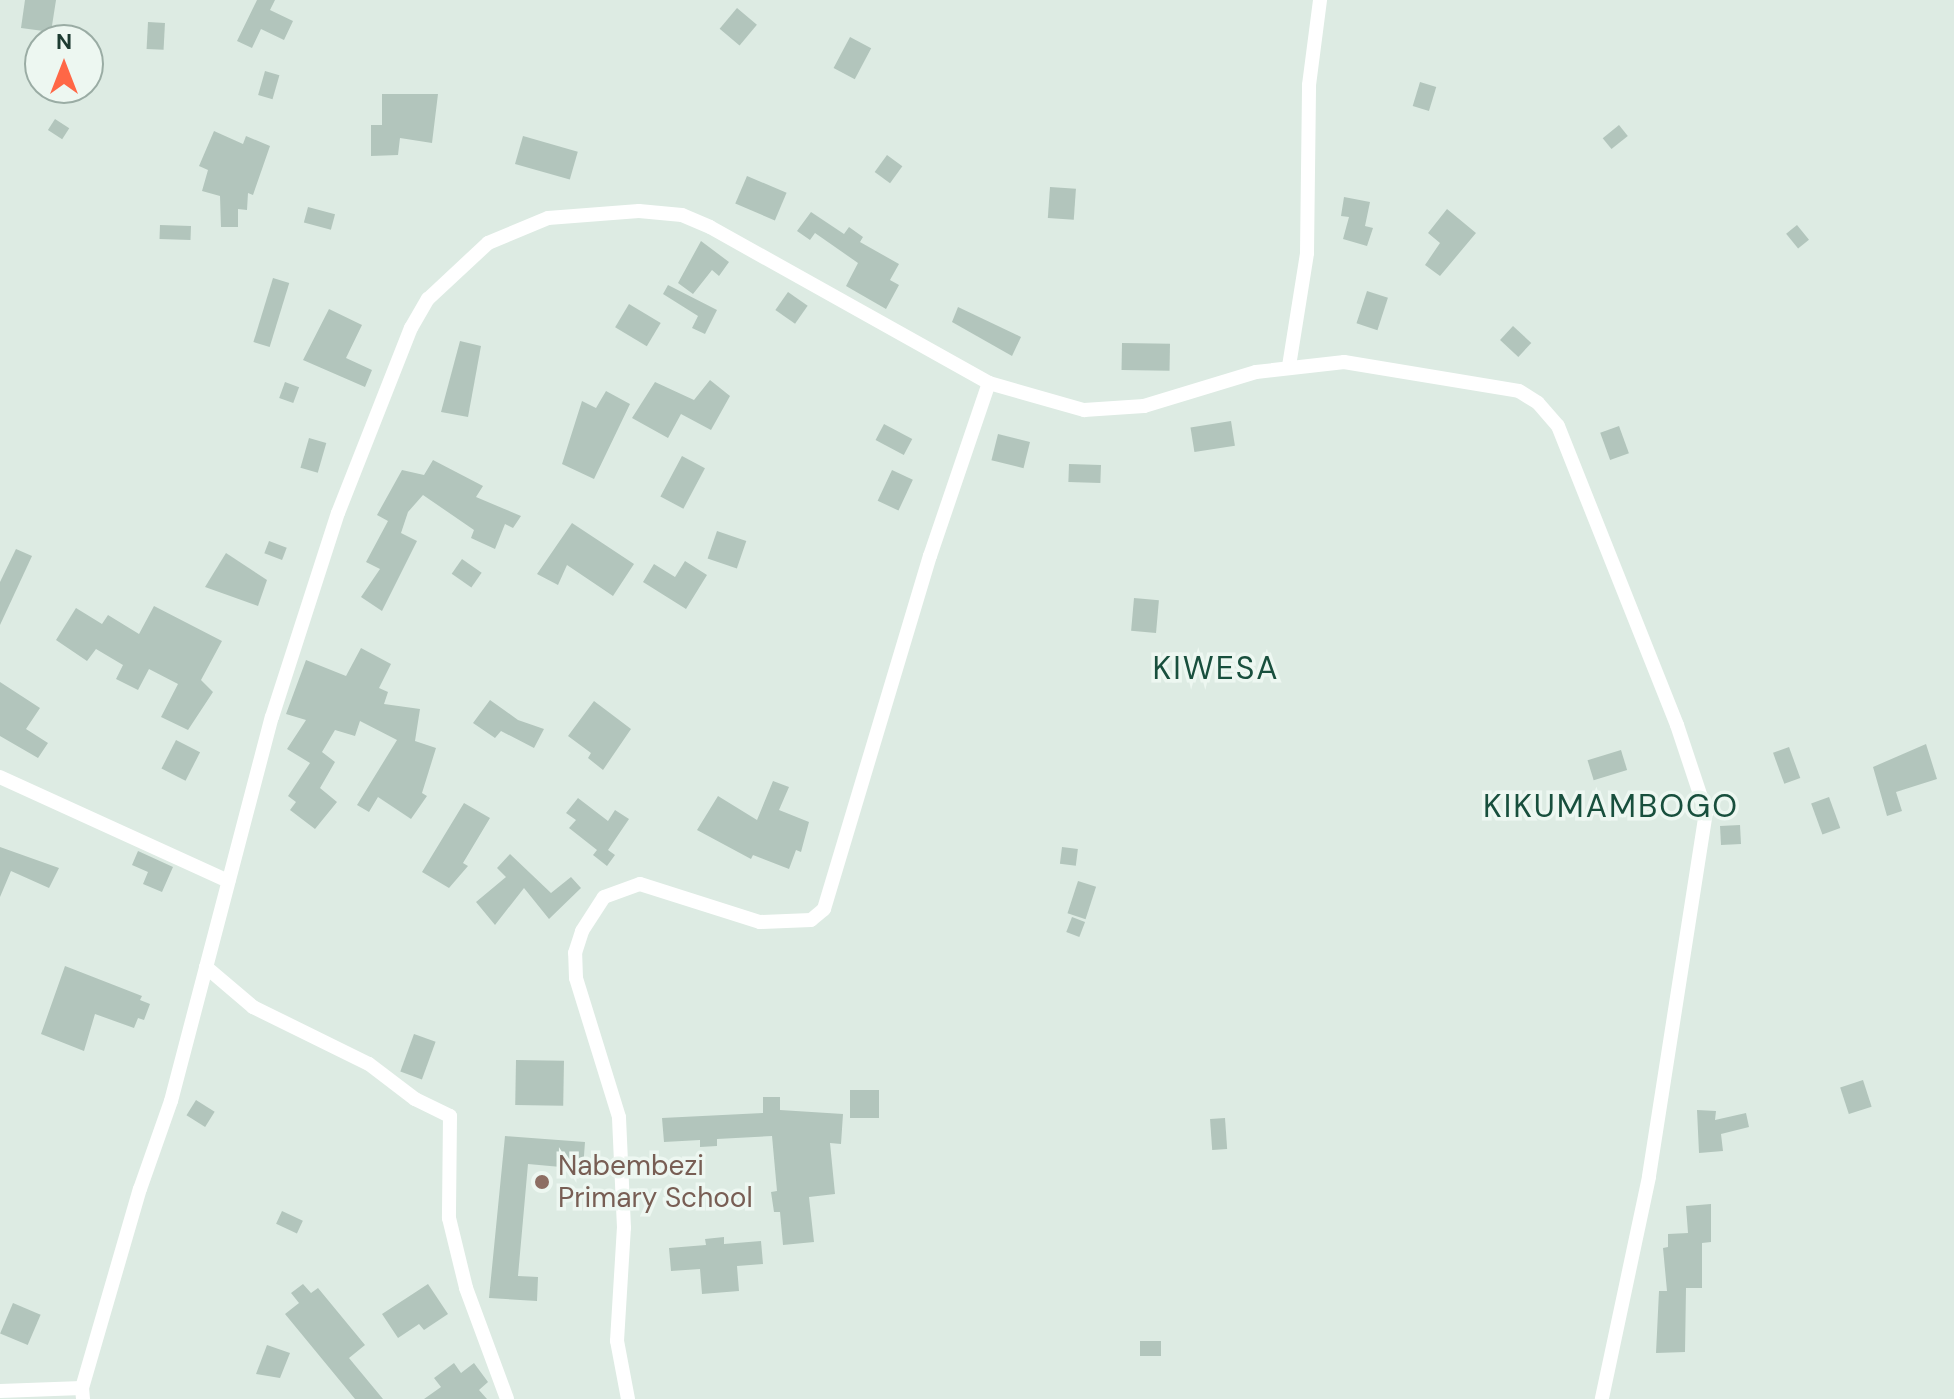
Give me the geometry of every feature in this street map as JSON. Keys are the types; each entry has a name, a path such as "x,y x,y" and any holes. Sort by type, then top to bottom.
{"street":[{"path":"1289,366 1307,253 1309,85 1320,0"},
{"path":"0,1391 83,1394 206,967 272,717 369,430 428,299 488,243 548,218 639,211 682,215 989,383 1084,410 1118,409 1289,366 1344,362 1427,373 1519,391 1538,403 1558,426 1574,459 1701,794 1706,837 1681,954 1649,1177 1602,1399"},
{"path":"628,1399 617,1341 624,1228 621,1131 617,1098 576,978 575,953 582,931 604,897 640,884 760,922 811,920 824,909 930,556 989,383"},
{"path":"0,777 228,881"},
{"path":"206,967 253,1007 369,1064 415,1099 450,1116 449,1218 466,1288 507,1399"}],"building":[{"path":"25,0 56,0 52,24 24,24 24,28 21,28"},
{"path":"257,0 275,0 270,10 293,21 284,40 261,29 252,48 237,41"},
{"path":"737,8 757,25 740,45 720,29"},
{"path":"148,22 165,23 164,50 147,49"},
{"path":"850,37 871,48 855,79 834,68"},
{"path":"265,71 279,75 273,99 258,95"},
{"path":"1420,82 1436,87 1429,111 1413,106"},
{"path":"382,94 438,94 432,143 400,138 398,155 371,156 371,125 382,125"},
{"path":"55,119 69,128 62,139 48,130"},
{"path":"1619,125 1628,136 1611,149 1603,138"},
{"path":"214,131 243,144 246,136 270,146 253,195 248,193 247,210 238,209 238,227 221,227 220,196 202,191 208,170 199,166"},
{"path":"523,136 578,152 570,180 515,164"},
{"path":"887,155 902,166 890,183 875,172"},
{"path":"747,176 787,193 775,220 735,204"},
{"path":"1050,187 1076,189 1074,220 1048,218"},
{"path":"1344,197 1370,202 1365,226 1373,228 1367,246 1343,239 1349,217 1341,216"},
{"path":"308,207 335,214 331,230 304,222"},
{"path":"1447,209 1476,233 1440,276 1425,265 1440,243 1428,233"},
{"path":"811,212 844,234 849,227 863,237 860,242 899,264 890,280 899,285 886,309 846,286 858,263 815,233 810,240 797,231"},
{"path":"160,225 191,226 190,240 160,239"},
{"path":"1797,225 1809,240 1798,249 1786,234"},
{"path":"701,241 729,262 719,276 712,270 693,294 678,283"},
{"path":"273,278 289,283 270,347 253,342"},
{"path":"668,285 717,310 705,334 692,328 698,316 663,294"},
{"path":"1367,291 1388,298 1377,330 1356,323"},
{"path":"788,292 808,306 795,324 775,310"},
{"path":"629,304 661,323 647,346 615,327"},
{"path":"958,307 1021,337 1012,356 952,322"},
{"path":"329,309 362,325 346,358 372,370 365,387 303,360"},
{"path":"1513,326 1531,343 1518,357 1500,340"},
{"path":"460,341 481,346 468,417 441,412"},
{"path":"1122,343 1170,344 1170,371 1122,370"},
{"path":"710,380 730,396 711,430 681,414 668,438 632,418 655,382 694,400"},
{"path":"285,382 299,387 293,403 279,398"},
{"path":"606,391 630,404 594,479 562,464 582,401 596,408"},
{"path":"1231,421 1235,446 1194,452 1191,427"},
{"path":"884,424 912,439 904,455 876,440"},
{"path":"1619,426 1629,453 1610,460 1600,433"},
{"path":"998,434 1030,442 1023,468 991,460"},
{"path":"309,438 326,443 318,473 300,468"},
{"path":"682,456 705,468 683,509 660,497"},
{"path":"433,460 483,486 476,497 521,516 513,528 505,524 495,549 471,538 474,530 423,495 408,512 401,533 417,541 382,611 361,597 380,569 366,562 388,521 377,515 402,470 424,475"},
{"path":"1069,464 1101,465 1100,483 1068,482"},
{"path":"892,470 913,480 898,511 878,501"},
{"path":"572,523 634,564 613,596 567,565 558,585 537,574"},
{"path":"717,531 746,541 737,569 708,558"},
{"path":"269,541 287,548 282,560 264,553"},
{"path":"16,549 32,556 0,625 0,582"},
{"path":"226,553 267,580 258,606 205,587"},
{"path":"462,559 482,573 471,588 452,574"},
{"path":"685,561 707,575 686,609 643,582 654,564 675,577"},
{"path":"1134,598 1159,600 1156,633 1131,631"},
{"path":"154,606 222,641 201,680 213,692 188,730 161,717 178,684 149,669 138,690 116,679 123,665 96,649 87,661 56,640 76,608 102,624 108,615 139,634"},
{"path":"361,648 391,664 379,688 388,692 384,704 420,709 415,741 436,748 422,793 427,796 411,819 378,797 369,812 357,805 397,740 360,721 355,736 335,730 322,752 335,762 320,788 337,802 315,829 290,810 296,802 288,796 310,763 287,749 306,720 286,714 306,660 346,676"},
{"path":"0,682 40,708 26,729 48,743 38,758 0,736"},
{"path":"490,700 518,720 544,729 534,748 501,731 495,738 473,723"},
{"path":"594,701 631,729 603,770 588,758 591,753 568,736"},
{"path":"176,740 200,752 186,781 161,769"},
{"path":"1926,744 1937,779 1896,792 1902,811 1887,816 1873,767"},
{"path":"1789,747 1800,778 1784,784 1773,753"},
{"path":"1621,750 1627,770 1594,780 1588,760"},
{"path":"773,781 789,787 779,810 809,822 801,852 796,850 789,869 753,855 751,859 697,830 718,796 757,820"},
{"path":"1829,797 1840,828 1822,835 1811,803"},
{"path":"578,798 608,821 615,810 629,819 608,850 615,855 607,866 593,855 597,850 569,828 576,820 566,813"},
{"path":"464,803 490,818 463,863 468,866 449,888 422,872"},
{"path":"1740,825 1741,844 1721,845 1720,826"},
{"path":"0,847 59,868 49,888 11,871 0,897"},
{"path":"1062,847 1078,849 1076,866 1060,864"},
{"path":"138,851 173,867 162,892 143,884 148,872 132,865"},
{"path":"510,854 551,893 571,877 581,888 549,919 524,888 495,925 476,902 506,877 497,868"},
{"path":"1078,881 1096,887 1086,919 1067,913"},
{"path":"1072,917 1085,922 1079,937 1066,932"},
{"path":"65,966 142,996 140,1000 150,1004 144,1020 138,1018 134,1028 95,1014 84,1051 41,1034"},
{"path":"414,1034 436,1042 422,1079 400,1072"},
{"path":"516,1060 564,1061 563,1106 515,1105"},
{"path":"1863,1080 1872,1107 1849,1114 1840,1087"},
{"path":"850,1090 879,1090 879,1118 850,1118"},
{"path":"763,1097 780,1097 780,1110 843,1114 841,1144 830,1143 835,1194 809,1197 814,1242 783,1245 780,1212 774,1212 771,1192 777,1191 772,1136 717,1139 717,1146 700,1147 700,1140 664,1142 662,1118 763,1113"},
{"path":"196,1100 215,1112 205,1127 186,1115"},
{"path":"1697,1110 1716,1111 1715,1120 1746,1113 1749,1127 1721,1134 1723,1151 1699,1153"},
{"path":"1225,1118 1227,1149 1212,1150 1210,1119"},
{"path":"505,1136 585,1142 583,1169 528,1164 518,1276 538,1277 537,1301 489,1298"},
{"path":"1711,1204 1711,1242 1702,1243 1702,1288 1686,1288 1685,1352 1656,1353 1659,1291 1667,1291 1663,1248 1668,1247 1668,1234 1688,1233 1686,1206"},
{"path":"282,1211 303,1221 297,1233 276,1224"},
{"path":"724,1237 724,1244 761,1241 763,1264 737,1266 739,1291 702,1294 700,1269 671,1271 669,1248 706,1245 705,1239"},
{"path":"303,1284 311,1293 318,1288 365,1345 349,1358 383,1399 355,1399 285,1314 299,1303 291,1293"},
{"path":"428,1284 448,1314 424,1330 419,1324 398,1338 382,1314"},
{"path":"13,1303 41,1315 28,1345 0,1333"},
{"path":"1140,1341 1161,1341 1161,1356 1140,1356"},
{"path":"267,1345 290,1353 280,1378 256,1374"},
{"path":"454,1363 461,1373 474,1363 488,1382 479,1390 487,1399 424,1399 441,1387 434,1378"}],"place":[{"name":"Nabembezi Primary School","path":"542,1182"}],"district":[{"name":"KIWESA","path":"1216,668"},
{"name":"KIKUMAMBOGO","path":"1611,806"}]}
